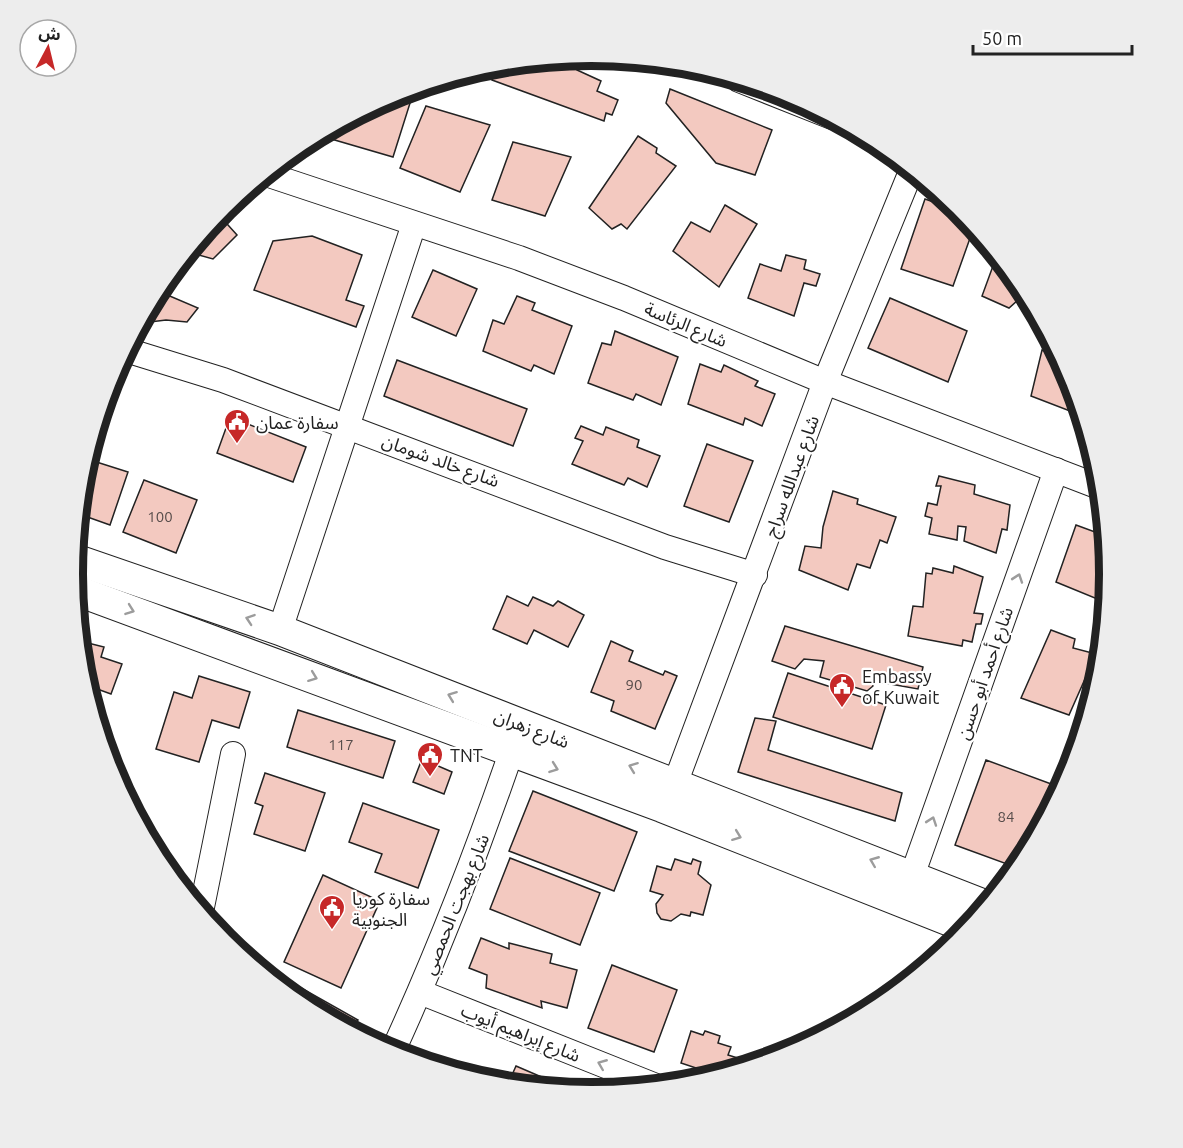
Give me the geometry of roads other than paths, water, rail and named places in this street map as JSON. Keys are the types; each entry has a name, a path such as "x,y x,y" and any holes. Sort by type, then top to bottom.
{"main road":[{"name":"شارع زهران","path":"84,562 280,630 978,903"},
{"name":"شارع زهران","path":"84,593 262,657 511,753 662,807 959,924"}],"street":[{"name":"شارع الرئاسة","path":"275,177 519,258 614,294 825,382 1091,484"},
{"name":"شارع عبدالله سراج","path":"675,784 755,575 825,382 909,178"},
{"path":"280,630 414,224"},
{"name":"شارع خالد شومان","path":"134,353 223,380 665,547 755,575"},
{"name":"شارع أحمد أبو حسن","path":"912,876 1056,471"},
{"name":"شارع بهجت الحمصي","path":"397,1043 420,992 481,839 511,753"},
{"path":"203,901 233,754"},
{"name":"شارع إبراهيم أيوب","path":"420,992 640,1080"}],"place":[{"name":"سفارة عمان","path":"237,445"},
{"name":"Embassy of Kuwait","path":"842,709"},
{"name":"TNT","path":"430,778"},
{"name":"سفارة كوريا الجنوبية","path":"332,931"}]}
